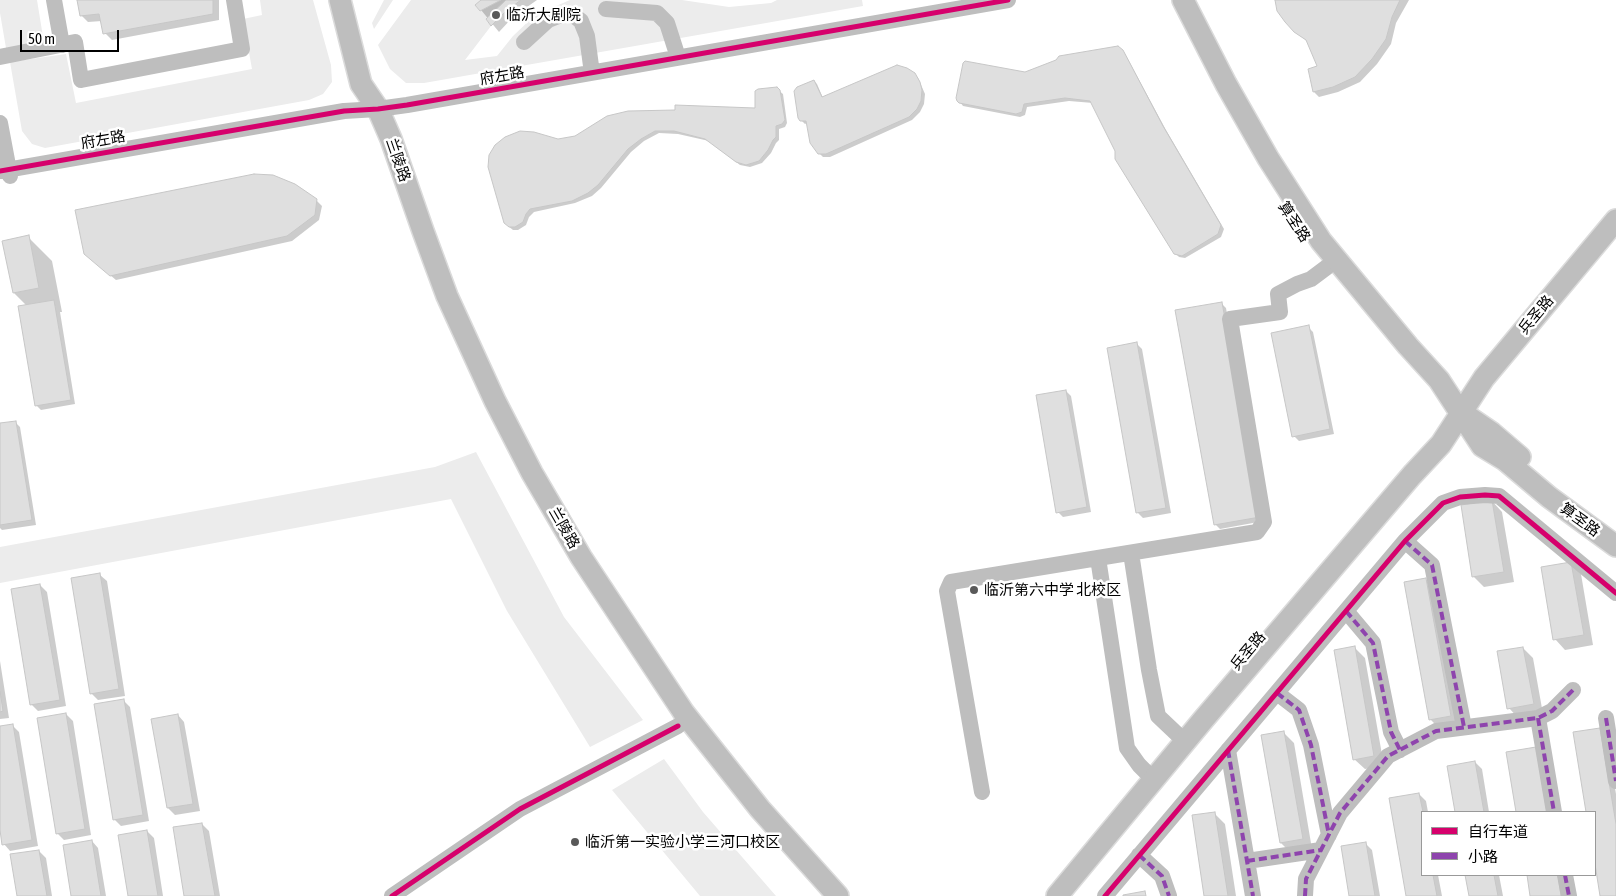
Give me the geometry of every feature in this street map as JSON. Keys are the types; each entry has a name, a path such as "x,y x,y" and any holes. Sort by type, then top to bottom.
{"main road":[{"name":"兰陵路","path":"340,0 361,84 378,109 391,139 447,296 495,401 532,473 605,596 696,728 760,810 838,896"},
{"name":"兰陵路","path":"353,0 374,82 378,109 378,140 411,236 435,300 484,406 521,479 570,564 678,726 751,818 821,896"},
{"name":"算圣路","path":"1172,0 1215,90 1257,164 1312,248 1399,354 1432,390 1460,412 1492,433 1556,488 1616,531"},
{"name":"算圣路","path":"1183,0 1226,84 1268,158 1321,241 1408,346 1440,380 1482,446 1505,460 1549,497 1616,546"},
{"name":"兵圣路","path":"1057,896 1209,712 1412,475 1441,444 1460,412 1484,378 1616,220"},
{"name":"兵圣路","path":"1043,896 1177,734 1414,456 1460,412 1492,388 1504,369 1616,237"}],"street":[{"path":"54,0 62,45"},
{"path":"0,58 75,42 82,80 242,49 234,0"},
{"name":"府左路","path":"378,109 405,98 970,0"},
{"name":"府左路","path":"4,173 346,117 378,109 1008,0"},
{"path":"606,10 657,13 667,23 676,51"},
{"path":"524,42 548,20 561,15 573,15 581,21 587,36 591,66"},
{"path":"0,122 4,173"},
{"path":"982,792 947,591 952,582 1257,532 1264,522 1230,319 1280,312 1278,294 1311,279 1327,267"},
{"path":"1105,896 1405,541 1443,503 1460,497 1499,496 1616,593"},
{"path":"1405,541 1432,565 1464,727"},
{"path":"1130,553 1158,716 1177,734"},
{"path":"1098,558 1128,748 1146,772"},
{"path":"1346,611 1373,644 1391,732 1400,750"},
{"path":"1305,896 1306,879 1340,813 1388,756 1436,731 1538,718 1552,711 1573,690"},
{"path":"1277,693 1299,710 1311,744 1329,835"},
{"path":"1538,718 1554,811"},
{"path":"1606,718 1616,781"},
{"path":"392,896 520,808 678,726"},
{"path":"1228,750 1253,896"},
{"path":"1247,861 1321,850"},
{"path":"1140,855 1162,876 1169,896"},
{"path":"1565,876 1568,896"}],"shaded area":[{"path":"0,0 37,0 43,37 40,42 6,48 0,13"},
{"path":"260,0 313,0 331,65 332,82 323,94 309,100 45,148 32,144 22,131 10,62 66,54 76,103 252,69 243,19 262,15"},
{"path":"384,0 393,0 374,29 372,23"},
{"path":"411,0 481,0 475,5 480,11 501,0 506,0 486,19 491,26 465,60 497,56 513,36 535,15 570,0 682,0 729,7 771,3 777,0 862,0 863,6 424,83 406,83 390,69 378,45"},
{"path":"476,452 564,617 643,720 590,747 507,611 451,499 0,583 0,547 435,467"},
{"path":"664,759 703,812 776,896 700,896 612,790"}],"building":[{"path":"77,0 213,0 213,14 103,34 99,14 80,16"},
{"name":"临沂大剧院","path":"481,0 501,0 480,11 475,5"},
{"name":"临沂大剧院","path":"506,0 521,0 506,11 491,26 486,19"},
{"path":"1275,0 1400,0 1392,17 1386,39 1372,59 1355,77 1333,87 1313,92 1308,69 1317,66 1306,40 1294,32 1285,22 1277,11"},
{"path":"1118,46 1123,50 1163,126 1221,225 1218,234 1182,256 1174,254 1115,159 1115,151 1090,101 1065,98 1024,104 1022,112 1016,114 959,103 956,98 965,61 1025,72 1056,60 1059,56"},
{"path":"897,65 915,73 920,82 922,90 921,101 917,109 909,117 826,154 818,154 810,143 806,121 800,121 798,118 794,91 797,87 814,80 822,97"},
{"path":"777,87 780,90 785,120 782,124 776,126 776,137 759,161 746,165 736,162 705,139 674,131 655,131 628,149 598,185 588,193 572,201 530,209 523,222 515,227 509,227 504,223 488,167 489,155 495,145 505,137 520,131 534,132 558,139 575,136 607,116 628,111 675,110 675,105 755,108 755,91"},
{"path":"254,174 273,175 295,184 317,199 315,215 287,236 110,276 84,254 75,210"},
{"path":"29,235 39,288 13,293 2,241"},
{"path":"54,300 71,400 35,406 18,306"},
{"path":"1222,302 1260,517 1214,525 1175,310"},
{"path":"1309,325 1330,429 1292,437 1271,333"},
{"path":"1137,342 1166,508 1136,513 1107,348"},
{"path":"1066,390 1087,507 1056,513 1036,395"},
{"path":"16,421 32,520 0,525 0,423"},
{"path":"1492,500 1504,572 1472,577 1461,505"},
{"path":"1571,562 1584,635 1553,640 1541,567"},
{"path":"100,573 119,689 90,694 71,578"},
{"path":"1426,578 1451,716 1429,720 1404,582"},
{"path":"40,584 60,700 30,705 11,589"},
{"path":"1355,646 1374,756 1353,760 1334,650"},
{"path":"1523,647 1534,704 1507,709 1497,651"},
{"path":"0,691 3,711 0,712"},
{"path":"124,699 143,815 113,820 94,704"},
{"path":"66,713 85,829 56,834 37,718"},
{"path":"178,714 193,804 167,808 151,719"},
{"path":"13,724 32,840 2,845 0,830 0,726"},
{"path":"1600,728 1616,824 1616,896 1600,896 1596,870 1596,811 1586,811 1573,732"},
{"path":"1284,731 1303,839 1280,843 1261,735"},
{"path":"1536,747 1547,811 1516,811 1506,752"},
{"path":"1475,761 1484,811 1455,811 1447,766"},
{"path":"1419,793 1423,811 1421,811 1421,876 1433,876 1437,896 1406,896 1389,798"},
{"path":"1215,812 1228,896 1204,896 1192,815"},
{"path":"202,823 215,896 184,896 173,827"},
{"path":"147,830 158,896 128,896 118,835"},
{"path":"92,840 101,896 71,896 63,845"},
{"path":"1366,842 1375,896 1349,896 1341,846"},
{"path":"39,850 47,896 17,896 10,854"},
{"path":"1465,876 1494,876 1498,896 1469,896"},
{"path":"1527,876 1558,876 1561,896 1530,896"},
{"path":"1145,891 1146,896 1123,896 1123,895"}],"marked path":[{"path":"1405,541 1432,565 1464,727"},
{"path":"1346,611 1373,643 1391,732 1400,750"},
{"path":"1305,896 1306,879 1340,813 1388,756 1436,731 1538,718 1552,711 1573,690"},
{"path":"1277,693 1299,710 1311,745 1329,835"},
{"path":"1538,718 1554,811"},
{"path":"1606,718 1616,781"},
{"path":"1228,750 1253,896"},
{"path":"1247,861 1321,850"},
{"path":"1139,855 1162,876 1169,896"},
{"path":"1565,876 1569,896"}],"cycle path":[{"path":"0,171 344,111 407,105 1008,0"},
{"path":"1105,896 1405,541 1443,503 1460,497 1499,496 1616,593"},
{"path":"392,896 520,809 678,726"}],"place":[{"name":"临沂大剧院","path":"496,15"},
{"name":"临沂第六中学 北校区","path":"974,590"},
{"name":"临沂第一实验小学三河口校区","path":"575,842"}]}
